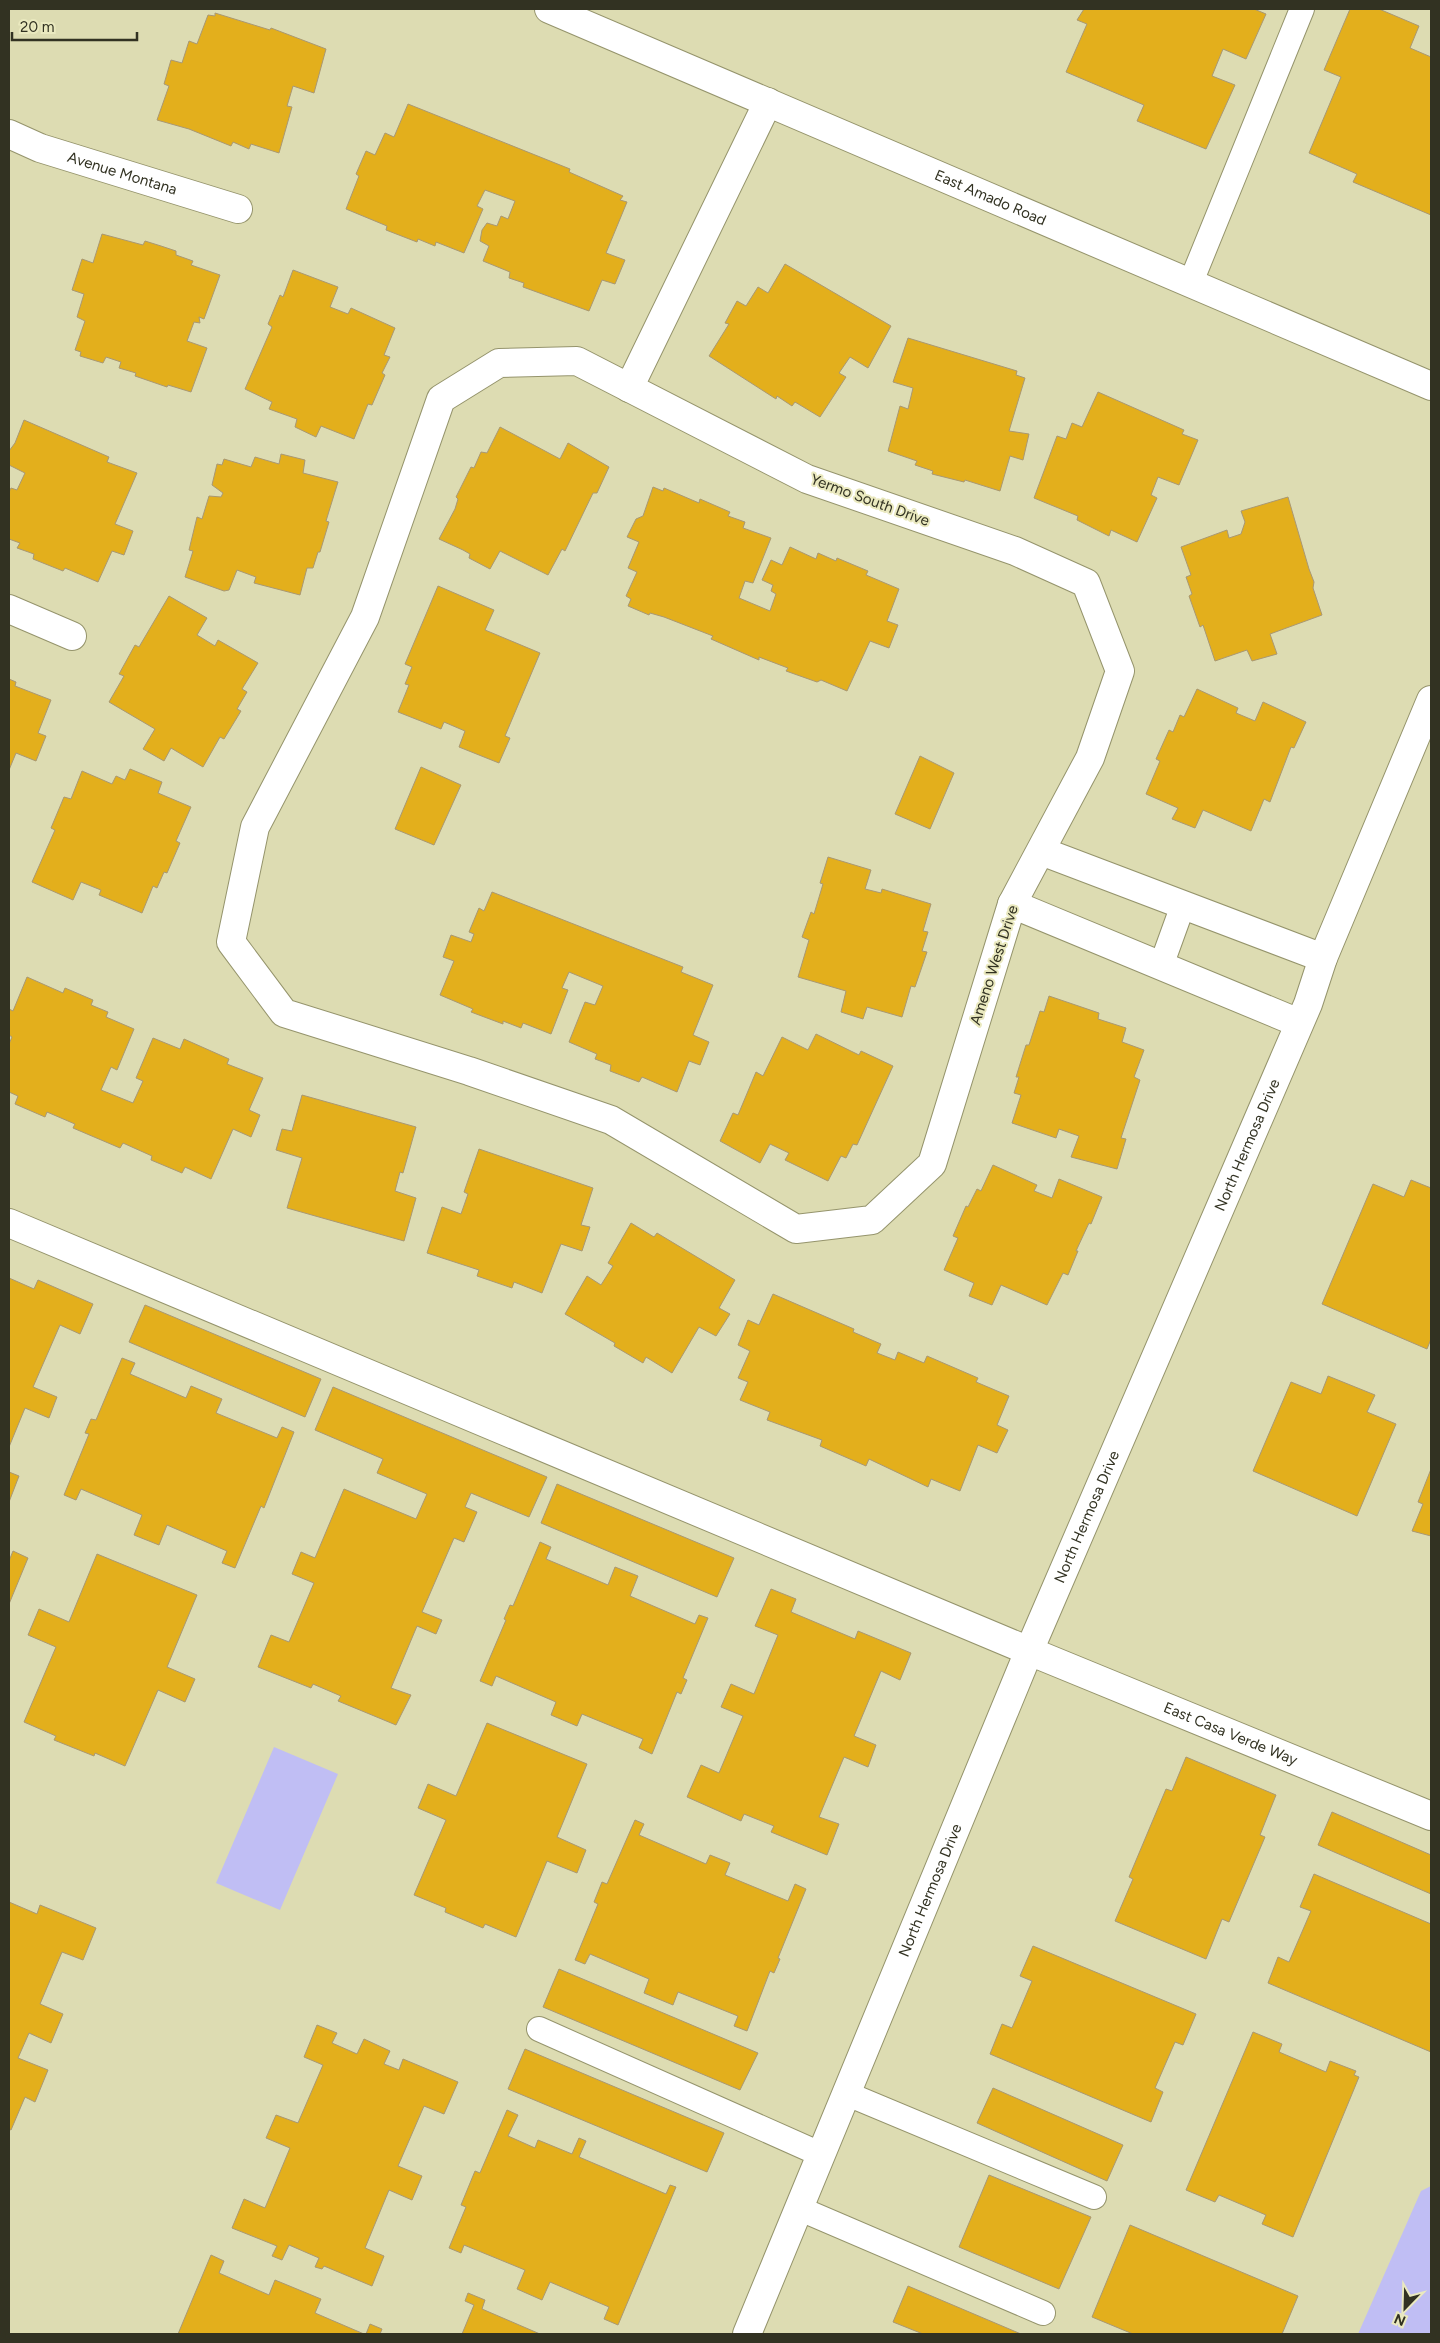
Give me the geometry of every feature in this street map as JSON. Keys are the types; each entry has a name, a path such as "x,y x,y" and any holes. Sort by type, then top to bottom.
{"street":[{"name":"East Amado Road","path":"549,9 1431,386"},
{"path":"629,388 768,102"},
{"name":"Avenue Montana","path":"9,134 40,148 238,209"},
{"name":"Yermo South Drive","path":"872,1220 796,1229 611,1120 469,1071 284,1013 231,942 255,827 365,617 441,399 499,363 577,361 808,478 1015,552 1086,583 1120,671"},
{"path":"9,608 72,636"},
{"name":"Ameno West Drive","path":"872,1220 932,1164 1012,904 1090,758 1120,671"},
{"name":"North Hermosa Drive","path":"747,2334 1029,1651 1300,1023 1323,958 1431,700"},
{"path":"1041,851 1323,958"},
{"path":"1012,904 1300,1023"},
{"name":"East Casa Verde Way","path":"9,1223 1029,1651 1431,1816"}],"lane":[{"path":"1191,282 1302,9"},
{"path":"1161,966 1183,905"},
{"path":"539,2029 820,2154"},
{"path":"845,2093 1094,2197"},
{"path":"798,2208 1043,2313"}],"shaded area":[{"path":"274,1747 338,1774 280,1910 216,1883"},
{"path":"1431,2186 1431,2334 1358,2334 1421,2191"}],"building":[{"path":"1084,9 1254,9 1266,14 1246,59 1223,49 1212,76 1235,85 1206,149 1137,121 1144,105 1066,72 1087,24 1077,20"},
{"path":"1350,9 1379,9 1419,26 1410,48 1431,57 1431,215 1353,182 1357,174 1309,153 1341,77 1324,70"},
{"path":"215,13 270,30 271,28 326,49 314,93 293,86 287,106 292,107 279,153 251,144 249,149 233,142 231,146 189,129 157,120 169,86 164,84 171,60 182,63 189,41 197,44 208,15 215,16"},
{"path":"408,104 570,169 569,172 623,196 620,200 627,202 606,253 625,260 615,284 602,280 589,311 523,287 524,283 509,278 510,272 483,261 489,246 480,241 482,230 487,223 497,226 501,216 508,219 515,201 485,190 477,206 483,209 464,253 436,242 435,246 418,239 417,242 386,230 387,226 346,209 359,176 356,174 366,151 375,155 385,133 394,137"},
{"path":"102,234 143,245 145,241 176,251 176,255 193,261 191,265 220,275 204,319 199,317 200,323 194,322 187,341 207,348 191,392 168,385 167,387 135,376 136,373 119,368 121,362 106,357 103,363 80,356 81,352 75,350 85,321 77,317 84,294 72,290 82,259 93,263"},
{"path":"785,264 891,326 868,368 850,357 839,373 846,377 820,417 795,402 792,406 777,396 776,399 709,356 729,324 725,323 737,301 746,306 758,287 768,293"},
{"path":"293,270 338,287 330,307 348,314 351,308 395,328 384,355 390,357 382,373 385,375 372,405 368,404 354,439 321,426 316,437 295,427 297,419 269,409 272,402 245,389 272,327 268,324 280,295 283,297"},
{"path":"908,338 1017,371 1016,375 1025,378 1009,431 1029,434 1023,460 1010,456 1000,491 965,480 964,482 932,474 933,471 915,465 917,461 888,451 900,406 908,409 913,388 893,382"},
{"path":"1098,392 1184,430 1182,434 1198,440 1179,485 1158,477 1151,495 1157,498 1137,542 1111,530 1109,536 1077,520 1078,516 1034,498 1057,436 1066,439 1072,423 1082,427"},
{"path":"24,420 109,457 107,462 137,473 115,524 133,531 124,555 112,551 98,582 65,568 63,571 33,559 34,554 17,548 20,543 9,539 9,492 11,488 17,490 25,473 9,465 9,451 15,443"},
{"path":"500,427 560,459 568,443 609,467 597,493 593,493 565,551 562,549 548,575 500,551 490,569 469,558 470,554 439,539 455,509 458,499 456,497 471,467 474,468 481,452 487,453"},
{"path":"281,454 305,460 303,473 338,482 326,521 329,522 320,552 318,552 313,568 307,568 300,595 254,583 256,577 237,570 229,590 224,591 185,577 193,551 189,550 197,517 202,519 209,496 221,497 223,493 212,485 217,464 222,465 224,459 251,467 255,457 279,464"},
{"path":"653,487 663,491 664,488 699,503 700,499 730,512 728,516 745,522 743,528 771,538 753,583 745,581 739,598 770,611 776,594 771,591 773,585 762,580 771,560 782,565 790,547 816,559 818,553 836,561 837,558 868,571 866,575 899,589 887,621 898,625 889,648 870,641 847,691 821,680 817,682 786,671 788,668 759,657 759,660 711,639 713,636 664,617 650,613 649,615 628,606 631,599 626,596 637,572 628,568 639,542 627,537 636,519 643,516"},
{"path":"1288,497 1322,615 1270,634 1277,654 1252,661 1247,650 1215,661 1203,625 1200,627 1189,596 1192,594 1186,577 1191,575 1181,547 1227,530 1229,538 1241,534 1245,522 1241,511"},
{"path":"438,586 494,610 485,630 540,653 505,736 510,738 499,763 459,747 465,731 444,722 441,729 398,712 409,685 405,684 412,667 405,664"},
{"path":"169,596 207,618 197,635 215,646 218,640 258,663 242,689 247,692 237,709 241,711 224,739 220,737 203,767 171,748 164,761 143,749 155,729 109,702 124,676 119,674 135,645 139,647"},
{"path":"9,679 16,682 15,686 51,700 38,733 46,736 36,761 16,753 9,770"},
{"path":"1197,689 1238,708 1236,713 1255,721 1263,702 1306,722 1294,748 1291,747 1270,802 1264,799 1251,831 1203,810 1195,828 1172,819 1178,808 1146,794 1160,761 1156,759 1169,730 1173,732 1180,715 1184,717"},
{"path":"920,756 954,773 930,829 895,814"},
{"path":"421,767 461,785 434,845 395,829"},
{"path":"130,769 162,782 158,793 191,807 176,841 180,843 167,873 164,872 157,888 153,886 142,913 99,895 101,890 81,882 73,900 32,882 55,830 51,828 64,797 71,799 82,771 112,784 116,776 125,780"},
{"path":"828,857 871,870 865,889 881,893 882,889 931,904 923,931 928,932 922,951 927,952 915,987 911,986 902,1017 867,1007 863,1019 841,1012 846,991 798,977 809,940 802,937 811,912 814,914 823,884 820,883"},
{"path":"492,892 683,967 681,972 713,985 693,1035 709,1042 700,1065 689,1061 677,1092 642,1077 639,1082 610,1071 611,1065 595,1059 597,1054 569,1042 585,1002 595,1005 603,986 569,972 562,988 568,990 551,1034 523,1023 521,1028 503,1021 503,1024 471,1012 473,1009 440,995 454,961 443,957 451,935 471,942 474,934 469,932 479,908 484,911"},
{"path":"27,977 63,993 65,988 93,1000 91,1005 108,1012 106,1017 134,1029 117,1070 111,1067 101,1090 133,1103 143,1081 136,1078 153,1038 180,1049 184,1039 229,1059 227,1064 263,1078 249,1110 260,1115 251,1137 233,1129 211,1179 185,1167 182,1173 151,1160 152,1156 123,1143 120,1148 73,1128 75,1124 47,1112 45,1117 15,1104 18,1096 9,1092 9,1044 12,1037 9,1035 9,1009 13,1011"},
{"path":"1049,996 1099,1013 1098,1019 1126,1028 1122,1042 1144,1050 1134,1077 1140,1080 1121,1138 1126,1139 1117,1169 1071,1157 1079,1136 1059,1129 1056,1138 1012,1123 1021,1095 1014,1093 1019,1077 1016,1077 1026,1045 1029,1045 1040,1011 1044,1012"},
{"path":"816,1034 859,1055 861,1051 893,1066 857,1145 853,1144 846,1158 841,1156 828,1181 785,1160 789,1153 770,1144 760,1163 720,1141 733,1113 738,1115 756,1072 763,1076 782,1037 808,1050"},
{"path":"302,1095 416,1127 403,1173 400,1172 395,1191 416,1198 404,1241 287,1208 302,1158 276,1150 282,1129 292,1131"},
{"path":"479,1149 593,1188 581,1225 590,1227 582,1251 561,1244 542,1293 514,1282 512,1288 477,1276 479,1270 427,1253 442,1207 461,1214 468,1194 464,1192"},
{"path":"993,1165 1037,1185 1034,1191 1052,1198 1059,1179 1102,1197 1091,1224 1089,1223 1076,1251 1078,1251 1068,1275 1063,1273 1047,1305 1001,1285 992,1305 969,1296 974,1283 944,1270 958,1238 953,1236 966,1206 968,1207 977,1189 981,1191"},
{"path":"1411,1180 1431,1188 1431,1339 1427,1349 1322,1304 1373,1184 1404,1197"},
{"path":"631,1223 654,1237 657,1233 735,1280 719,1308 730,1314 716,1336 699,1327 672,1373 646,1357 643,1363 614,1346 615,1343 565,1314 587,1276 601,1285 613,1266 608,1263"},
{"path":"9,1278 34,1289 38,1280 93,1304 80,1334 60,1325 33,1387 57,1397 49,1418 25,1408 9,1447"},
{"path":"773,1294 854,1329 853,1332 881,1344 877,1353 895,1360 898,1352 924,1363 927,1356 978,1378 976,1382 1009,1396 997,1425 1008,1430 997,1453 978,1445 960,1491 931,1479 928,1487 869,1459 866,1466 820,1446 822,1440 767,1420 770,1412 740,1400 748,1382 738,1378 750,1351 738,1345 748,1320 759,1325"},
{"path":"145,1305 321,1379 305,1417 129,1342"},
{"path":"122,1358 135,1363 130,1374 186,1398 191,1386 222,1399 216,1413 277,1438 282,1427 294,1432 264,1508 261,1506 235,1568 222,1563 227,1551 167,1525 159,1545 134,1535 142,1515 81,1489 76,1500 64,1495 89,1434 85,1433 91,1419 96,1420"},
{"path":"1328,1376 1375,1395 1367,1412 1396,1424 1357,1516 1253,1471 1291,1382 1321,1394"},
{"path":"333,1387 547,1477 529,1517 471,1493 465,1507 477,1512 464,1542 454,1538 422,1612 442,1620 436,1634 417,1626 391,1688 411,1695 396,1725 338,1701 341,1696 313,1684 311,1688 258,1667 271,1635 289,1642 314,1583 292,1574 301,1552 315,1558 344,1489 416,1519 427,1494 377,1473 383,1459 315,1430"},
{"path":"1431,1469 1431,1536 1412,1531 1423,1504 1418,1502"},
{"path":"9,1472 19,1476 9,1502"},
{"path":"557,1484 734,1558 717,1597 541,1523"},
{"path":"540,1542 551,1547 546,1559 608,1585 615,1567 638,1576 630,1596 695,1624 699,1615 708,1618 683,1678 687,1680 681,1694 677,1692 652,1754 639,1748 643,1739 582,1714 577,1726 551,1715 556,1702 496,1676 492,1686 480,1681 506,1620 504,1619 510,1605 513,1606"},
{"path":"13,1551 28,1558 9,1604 9,1561"},
{"path":"97,1554 197,1595 167,1667 195,1679 185,1702 158,1690 125,1766 95,1753 94,1756 54,1740 56,1736 24,1722 56,1647 28,1635 39,1609 69,1622"},
{"path":"771,1589 796,1599 791,1612 855,1639 858,1631 911,1653 900,1680 881,1671 854,1736 876,1745 868,1767 844,1757 819,1817 839,1824 827,1855 771,1832 774,1826 744,1814 741,1821 687,1797 701,1765 719,1773 743,1716 721,1707 731,1684 754,1694 778,1635 755,1626"},
{"path":"487,1723 587,1764 557,1837 586,1850 577,1873 547,1861 516,1937 485,1924 483,1928 445,1912 446,1908 414,1895 446,1820 418,1808 428,1784 456,1796"},
{"path":"1186,1757 1276,1795 1260,1835 1265,1837 1229,1922 1222,1919 1206,1959 1115,1921 1133,1879 1129,1877 1166,1789 1172,1791"},
{"path":"1332,1812 1431,1855 1431,1894 1318,1845"},
{"path":"635,1820 644,1824 639,1835 706,1864 710,1855 730,1863 725,1875 788,1901 795,1884 806,1889 778,1958 780,1959 774,1973 770,1971 747,2031 734,2026 738,2016 678,1992 673,2005 644,1993 649,1979 590,1954 585,1964 575,1960 598,1904 594,1902 602,1882 607,1884"},
{"path":"1314,1874 1431,1924 1431,2052 1268,1983 1278,1957 1289,1962 1311,1911 1300,1907"},
{"path":"9,1902 37,1914 40,1905 96,1928 83,1960 62,1952 40,2004 63,2014 51,2043 29,2033 18,2058 48,2070 35,2102 25,2097 11,2130 9,2129"},
{"path":"1033,1946 1196,2014 1183,2045 1175,2042 1155,2088 1163,2092 1151,2122 990,2054 1002,2024 1012,2028 1032,1981 1020,1976"},
{"path":"559,1969 758,2053 740,2090 543,2007"},
{"path":"317,2025 337,2033 332,2043 357,2054 364,2039 390,2051 384,2064 399,2070 403,2059 458,2082 444,2114 424,2106 398,2166 422,2176 412,2200 389,2190 365,2248 384,2256 372,2286 324,2266 322,2269 315,2267 319,2258 289,2245 282,2260 272,2256 277,2246 232,2228 244,2199 265,2208 290,2148 266,2138 276,2115 298,2123 323,2065 304,2057"},
{"path":"1253,2032 1282,2044 1279,2052 1326,2072 1330,2061 1356,2071 1354,2075 1359,2077 1293,2237 1262,2224 1266,2215 1219,2195 1215,2202 1186,2190"},
{"path":"525,2049 724,2133 707,2172 508,2089"},
{"path":"993,2088 1123,2145 1107,2181 977,2123"},
{"path":"507,2110 518,2115 508,2136 535,2148 538,2140 572,2154 579,2138 586,2141 579,2157 666,2194 670,2185 676,2187 618,2325 604,2319 609,2307 550,2282 542,2300 517,2289 525,2270 464,2245 461,2253 449,2248 466,2207 461,2205 475,2171 480,2173"},
{"path":"989,2175 1091,2217 1059,2289 959,2247"},
{"path":"1130,2225 1298,2296 1282,2334 1133,2334 1092,2317"},
{"path":"211,2255 224,2261 219,2273 269,2295 275,2280 321,2299 315,2313 364,2334 178,2334"},
{"path":"908,2286 1021,2334 923,2334 893,2322"},
{"path":"468,2293 485,2300 482,2309 540,2334 462,2334 474,2305 465,2301"},
{"path":"370,2324 382,2329 380,2334 366,2334"}]}
